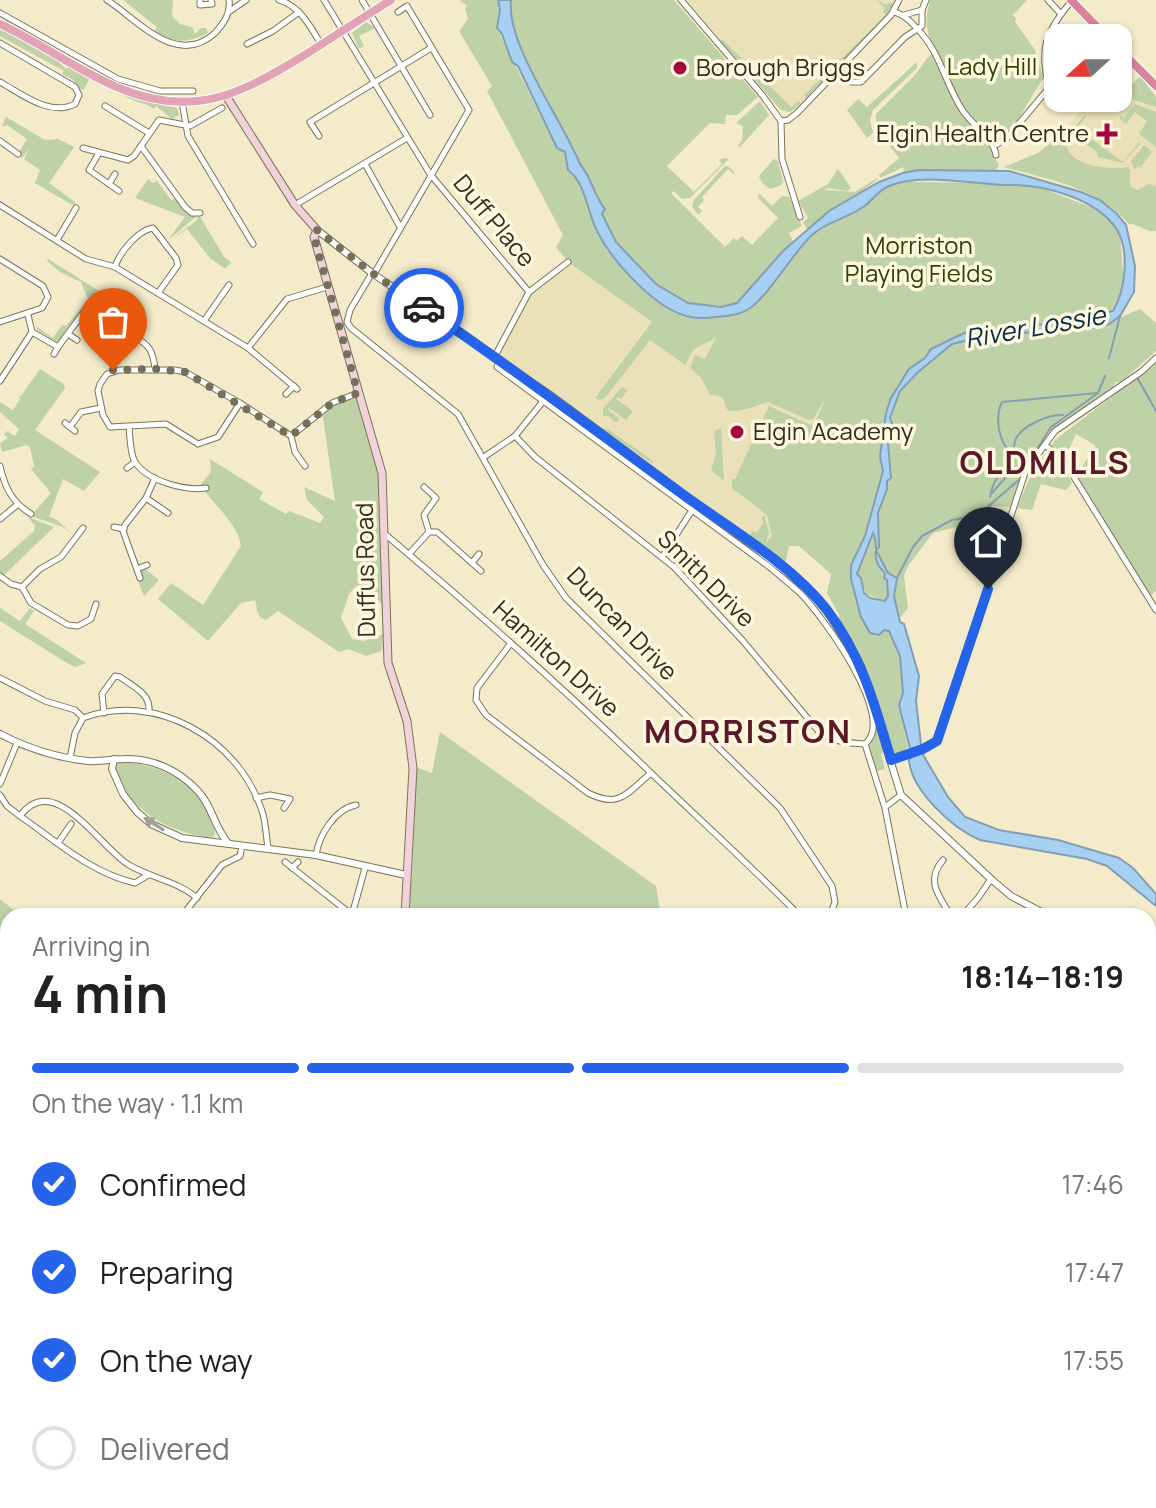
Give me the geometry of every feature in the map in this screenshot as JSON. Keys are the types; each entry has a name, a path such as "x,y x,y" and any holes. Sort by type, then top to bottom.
{"highway":[{"path":"1070,2 1091,24"},
{"path":"1132,62 1156,86"}],"main road":[{"path":"0,24 117,87 159,99 182,101 226,96 259,83 391,0"},
{"path":"226,96 295,205 317,230"},
{"name":"Duffus Road","path":"317,230 314,237 327,287 381,464 386,535 388,663 407,721 413,768 405,908"}],"street":[{"path":"107,0 154,36 181,45 195,44 212,35 230,11 246,0"},
{"path":"200,0 200,5 212,4 211,0"},
{"path":"229,0 230,11"},
{"path":"279,0 299,12 321,44"},
{"name":"Duff Place","path":"324,0 430,174 529,292"},
{"path":"362,0 430,115"},
{"path":"681,0 781,121 782,159 800,217"},
{"path":"781,121 797,113 894,12 899,0"},
{"path":"839,69 851,82 861,82 905,37 918,30 923,23 922,10 926,0"},
{"path":"1048,0 1061,14"},
{"path":"1055,24 1070,2"},
{"path":"373,273 469,110 407,6 398,12"},
{"path":"903,15 922,10"},
{"path":"247,44 273,31 299,12"},
{"path":"894,12 903,15 932,49 951,93 965,115 994,146 996,155"},
{"path":"0,13 118,79 160,91 193,91"},
{"path":"0,43 75,87 79,95 75,104 52,108 0,82"},
{"path":"319,136 310,122 431,48"},
{"path":"994,146 1007,138 1044,92"},
{"path":"182,101 184,126 253,244"},
{"path":"105,106 149,133"},
{"path":"83,148 128,160 161,119 184,126 198,123 222,108"},
{"path":"295,205 407,138"},
{"path":"0,141 18,154"},
{"path":"141,146 185,207 192,213 200,213"},
{"path":"99,153 89,170 119,191"},
{"path":"365,164 399,226"},
{"path":"109,184 115,174"},
{"path":"0,205 86,259 115,267 248,348 296,388 286,394"},
{"path":"57,240 76,208"},
{"path":"115,267 119,256 143,231 153,228 178,265 158,293"},
{"path":"317,230 373,273 549,394 601,438 768,562 787,571 826,609 846,648 874,724 873,735 865,744 885,808 904,908"},
{"path":"0,259 43,286 47,292 47,303 42,308 0,322"},
{"name":"Duff Place","path":"497,358 529,292 568,262"},
{"name":"Duncan Drive","path":"373,273 350,310 347,322 361,337 446,402 467,428 543,565 566,598 780,808 832,886 833,908"},
{"path":"204,321 229,285"},
{"path":"248,348 287,299 327,287"},
{"path":"54,354 95,297"},
{"path":"28,315 32,332 58,347"},
{"path":"1,376 32,332"},
{"path":"68,334 77,340"},
{"path":"128,344 133,336 146,343 152,350 155,369"},
{"path":"497,358 497,367 544,402 601,438"},
{"path":"891,760 923,749 938,739 1026,470 1055,431 1141,372 1156,358"},
{"path":"240,403 224,430 211,442 193,443 166,424 110,427 101,408 100,384 113,370 185,372 240,403 291,436 295,452 305,466"},
{"path":"291,436 332,403 358,393"},
{"path":"484,457 515,436 549,394"},
{"path":"70,427 81,412 101,408"},
{"path":"129,427 135,462 155,478 189,490 206,488"},
{"name":"Smith Drive","path":"515,436 535,457 662,557 743,641 820,733 831,740 865,744"},
{"path":"1045,445 1064,461 1155,605"},
{"path":"127,468 135,462"},
{"path":"0,466 6,487 17,505 31,514"},
{"path":"140,578 124,537 124,529 146,498 155,478"},
{"path":"424,487 436,498 424,515 429,532"},
{"path":"146,498 168,513"},
{"path":"0,519 17,505"},
{"path":"662,557 694,507"},
{"path":"114,527 124,529"},
{"path":"22,587 40,569 61,557 83,528"},
{"path":"409,554 429,532"},
{"path":"429,532 440,534 481,571"},
{"name":"Hamilton Drive","path":"386,535 575,699 792,908"},
{"path":"472,563 479,554"},
{"path":"137,569 147,565"},
{"path":"0,576 22,587 31,603 68,625 78,626 91,619 96,604"},
{"path":"511,643 477,688 476,700 486,715 588,793 604,801 620,798 651,773"},
{"path":"846,648 867,680 901,795 991,879 1011,896 1034,908"},
{"path":"104,713 102,694 115,676 146,696 150,704 149,712"},
{"path":"0,678 45,701 75,710 83,718"},
{"path":"70,758 75,733 83,718 104,713 149,712 176,718 222,749 244,775 262,811 268,848"},
{"path":"0,734 17,743 70,758 104,763 112,769 130,804 151,824 182,838 316,855 406,875"},
{"path":"0,784 17,743"},
{"path":"112,769 114,759"},
{"path":"96,761 149,761 180,775 199,791 228,843"},
{"path":"284,808 294,793"},
{"path":"0,795 7,806 87,864 135,883 148,875"},
{"path":"256,798 270,795 290,799"},
{"path":"885,808 901,795"},
{"path":"20,816 29,804 37,800 60,805 77,815 122,860 148,875 179,885 197,898"},
{"path":"316,855 322,835 344,807 356,805"},
{"path":"58,843 71,824"},
{"path":"212,841 220,831"},
{"path":"189,908 222,865 240,856 242,845"},
{"path":"943,860 935,869 934,876 938,895 946,908"},
{"path":"285,862 343,908"},
{"path":"292,868 298,862"},
{"path":"354,908 365,868"},
{"path":"969,908 991,879"}],"shaded area":[{"path":"686,0 896,0 893,9 793,111 787,112 781,110"},
{"name":"Elgin Health Centre","path":"1140,76 1156,97 1156,195 1151,199 1075,162 1051,141 1081,112 1132,112 1132,84"},
{"name":"Elgin Academy","path":"568,262 653,322 870,330 792,508 763,549 583,415 495,356 529,292"}],"green space":[{"path":"123,0 173,0 172,16 180,24 192,27 195,34 201,28 206,28 208,33 194,39 168,39 154,32 157,27"},
{"name":"Morriston Playing Fields","path":"460,0 498,0 497,28 555,145 565,152 568,170 575,175 581,187 607,250 690,317 734,315 784,268 813,234 866,204 875,193 899,182 1031,184 1093,208 1109,219 1120,233 1124,287 1113,311 1079,320 964,333 931,349 925,358 909,369 886,413 880,456 883,471 865,536 851,565 851,579 861,617 889,630 900,656 903,693 899,705 908,748 891,760 867,680 840,630 839,615 827,593 831,574 799,546 789,546 785,565 751,540 752,531 757,532 764,522 761,519 764,515 769,532 766,543 772,536 767,515 732,488 732,479 735,479 769,406 815,427 827,396 813,419 809,420 768,402 730,411 722,397 710,394 701,378 690,368 695,355 705,359 716,338 694,349 685,365 650,340 605,398 595,398 652,322 568,262 556,247 563,235 487,91 492,86 459,31 468,19 467,6"},
{"path":"511,0 674,0 758,97 737,115 726,115 725,124 710,123 667,166 694,192 722,164 719,160 729,159 690,198 682,199 674,191 671,193 725,247 734,238 737,241 742,236 752,245 778,218 758,198 759,193 772,206 782,196 789,197 802,226 789,233 793,241 737,303 721,307 688,303 656,284 616,242 601,214 605,209 526,60 512,18"},
{"path":"876,0 892,3 893,9 806,98 804,95 886,15 883,11 885,8"},
{"name":"Lady Hill","path":"930,0 1027,0 1013,15 1035,50 1043,78 1015,125 1000,139 990,139 999,164 996,170 918,170 903,173 904,167 880,178 879,175 899,158 880,132 876,114 936,52 927,27"},
{"path":"366,22 375,28 359,36 364,46 359,49 352,33"},
{"path":"0,26 51,54 67,70 67,67 90,78 84,89 81,90 72,79 62,74 64,71 0,36"},
{"path":"722,39 791,107 798,101 801,103 790,112 781,110 720,41"},
{"path":"917,62 917,68 873,110 870,120 873,133 867,138 847,110 858,99 867,107"},
{"path":"1140,76 1156,97 1156,107 1132,99 1132,84"},
{"path":"124,95 177,108 179,115 172,119 156,106 154,109"},
{"path":"760,101 769,115 740,147 743,126 736,123"},
{"path":"1135,104 1156,112 1156,147 1139,134 1147,121 1135,112 1126,124 1120,119 1121,115 1124,118 1132,112"},
{"path":"1084,116 1077,128 1123,162 1140,141 1140,144 1123,163 1098,157 1096,151 1077,139 1072,144 1069,134"},
{"path":"6,117 45,140 58,139 74,147 49,183 76,203 74,206 35,183 40,170 24,159 30,148 22,158 18,154 27,139 7,125 2,127"},
{"path":"1063,128 1070,153 1081,162 1114,168 1128,167 1130,186 1137,190 1149,184 1156,186 1156,231 1129,224 1102,201 1071,186 1004,167 1040,152"},
{"path":"1144,145 1156,155 1152,152 1135,170 1131,161"},
{"path":"774,159 778,161 783,182 770,189 759,176"},
{"path":"725,166 735,173 728,169 702,197 704,200 698,207 702,211 698,215 692,206 694,200"},
{"path":"838,169 851,188 847,191 825,190 855,192 878,179 807,229 803,222 808,218 798,201 828,184"},
{"path":"148,179 153,183 157,181 171,200 176,198 192,215 197,216 168,240 185,217 135,198"},
{"path":"199,215 224,257 231,262 225,269 210,258 187,229 169,241 196,221"},
{"path":"48,259 112,299 108,305 95,294 64,338 57,342 37,330 36,326 53,338 88,299 81,282 60,272"},
{"path":"1140,309 1156,323 1156,351 1121,382 1116,382 1112,390 1049,432 1020,481 1011,507 992,506 991,527 956,527 933,533 904,576 908,608 900,618 894,596 897,578 888,573 876,550 879,546 878,513 890,478 890,418 900,391 952,344 999,333 1061,332 1098,327"},
{"path":"1156,363 1156,591 1148,597 1080,487 1077,476 1095,445 1076,434 1062,466 1072,483 1066,490 1041,484 1032,510 1017,508 1032,472 1055,440"},
{"path":"40,369 64,384 65,388 35,430 100,472 84,491 63,479 49,517 54,518 74,535 63,527 31,516 51,493 31,469 34,466 30,447 27,445 2,452 0,443 8,438 4,435 7,431 15,436 19,429 0,412 0,402 13,410 20,399 19,395"},
{"path":"622,387 627,390 621,399 616,399 633,411 626,420 609,408 619,418 618,422 614,422 609,416 603,416 603,409"},
{"path":"358,393 381,464 385,607 364,586 356,586 349,594 341,618 352,639 364,641 383,634 382,651 366,656 348,649 339,652 278,611 266,620 262,619 255,600 241,603 208,641 158,599 171,583 203,605 241,546 226,516 203,489 197,489 211,472 210,459 263,492 259,499 286,514 289,511 320,523 324,517 307,500 304,487 335,501 322,411"},
{"path":"599,427 609,430 652,460 653,464"},
{"path":"721,428 724,481 711,470 716,454 714,431"},
{"path":"28,517 54,527 3,576 0,561 34,531 35,526"},
{"path":"873,533 877,545 874,549 888,588 886,602 867,593 857,574"},
{"path":"144,568 159,580 144,596 138,581 142,579"},
{"path":"0,608 20,621 30,608 34,611 25,624 86,663 75,667 0,621"},
{"path":"847,649 860,669 869,697 861,677"},
{"path":"874,714 885,749 881,755 885,769 874,772 868,748 876,730"},
{"path":"440,732 656,886 660,908 408,908 416,767 432,773"},
{"path":"119,762 151,767 181,781 204,803 215,835 211,838 195,835 151,817 121,782 115,766"},
{"path":"0,899 11,908 0,908"}],"water":[{"name":"River Lossie","path":"498,0 511,0 517,39 526,60 605,209 602,214 616,242 656,284 688,303 721,307 737,303 783,251 829,211 879,182 918,170 1009,171 1100,200 1126,225 1135,266 1134,292 1120,316 1099,327 1061,332 999,333 952,344 900,391 890,418 893,426 888,443 891,478 887,481 878,513 879,547 876,550 888,573 897,578 894,596 919,676 916,701 922,753 948,797 965,817 999,830 1058,840 1119,858 1133,868 1156,894 1156,906 1107,866 1087,859 980,840 958,827 935,807 917,784 909,760 912,756 899,705 903,693 900,656 889,631 884,630 879,635 870,633 861,617 851,579 851,565 865,536 883,471 880,456 886,413 891,398 909,369 925,358 931,349 964,333 1079,320 1113,311 1121,293 1125,260 1117,230 1097,209 1054,191 948,180 902,182 885,188 860,209 813,234 758,302 746,310 729,316 704,318 677,313 636,282 603,241 582,189 568,170 565,152 557,148 518,66 512,62 497,28","holes":["873,533 877,562 887,580 888,596 885,601 870,598 864,593 857,574"]}],"waterway":[{"name":"River Lossie","path":"1109,358 1120,316"},
{"path":"1027,465 1051,427 1098,393 1105,376"},
{"path":"1138,379 1156,411"},
{"path":"1014,455 999,431 998,416 1002,402 1097,393"},
{"path":"990,497 994,483 1012,460 1014,443 1023,430 1036,422 1063,415"},
{"path":"992,493 1012,470 1030,456"},
{"path":"897,578 922,536 952,520 977,516 1021,478"}],"way so far":[{"path":"113,370 185,372 291,436 332,403 358,393 314,237 317,230 424,308"}],"place":[{"name":"Borough Briggs","path":"680,68"},
{"name":"Elgin Health Centre","path":"1107,134"},
{"name":"Elgin Academy","path":"737,432"}],"district":[{"name":"OLDMILLS","path":"1045,463"},
{"name":"MORRISTON","path":"748,732"}],"route":[{"path":"424,308 549,394 806,588 826,609 861,666 891,760 937,741 988,589"}]}
